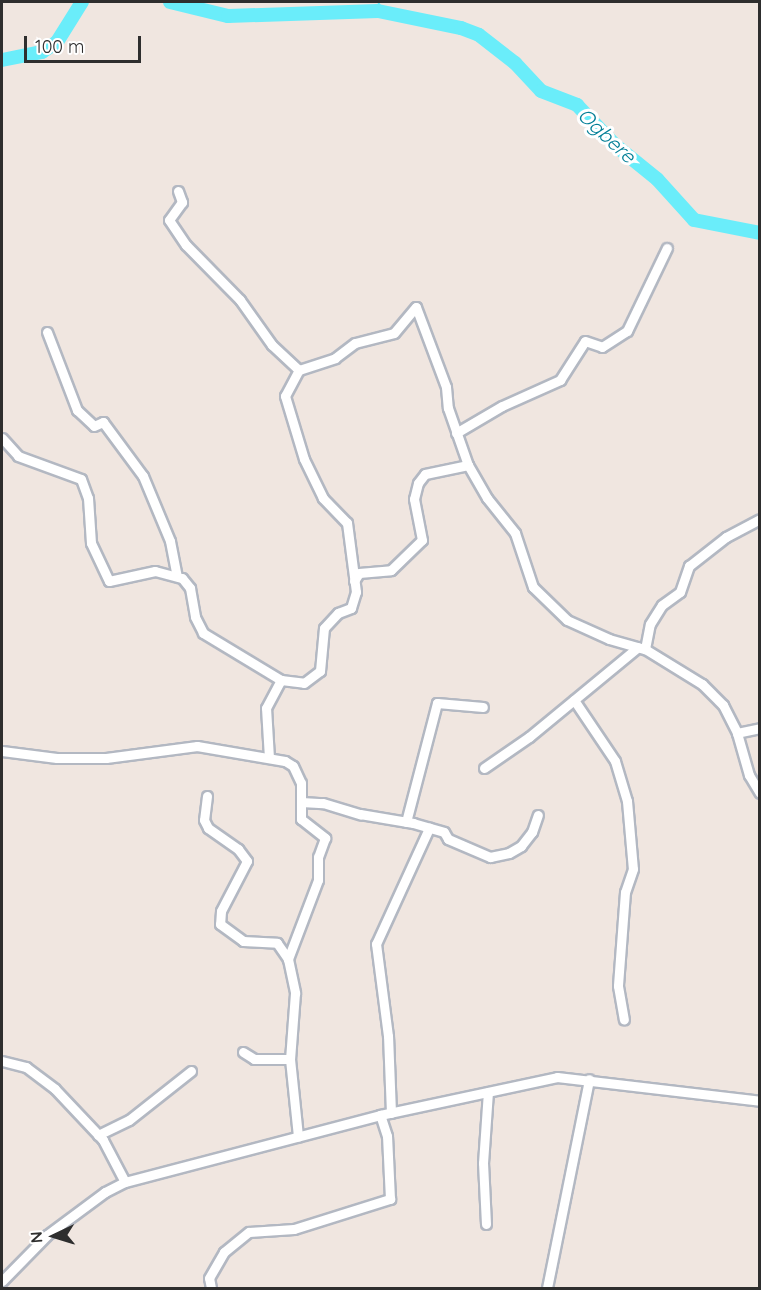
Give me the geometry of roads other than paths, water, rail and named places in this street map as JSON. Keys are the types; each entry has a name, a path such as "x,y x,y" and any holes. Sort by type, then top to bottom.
{"street":[{"path":"178,191 182,202 169,220 186,245 240,300 272,345 299,370"},
{"path":"456,433 502,406 560,380 585,341 602,347 627,331 667,248"},
{"path":"2,438 18,456 81,479 88,498 91,543 109,581 155,571 177,576 190,588 195,617 203,633 281,680 304,683 320,671 324,628 338,613 351,608 354,581 347,524 324,498 297,446 285,396 299,370 335,358 355,343 394,333 416,307 446,387 456,433 468,465 487,498 515,533 534,587 567,620 609,639 642,648 702,684 723,705 737,733 748,775 759,793"},
{"path":"47,332 77,410 94,426 103,422 143,476 170,541 177,576"},
{"path":"354,581 359,573 391,570 422,540 414,499 418,483 425,474 468,465"},
{"path":"484,768 642,648 650,624 662,605 680,592 689,566 726,537 759,519"},
{"path":"269,758 266,708 281,680"},
{"path":"574,700 615,761 627,801 633,869 625,892 618,986 624,1019"},
{"path":"406,822 437,703 483,707"},
{"path":"737,733 759,728"},
{"path":"2,751 57,758 106,758 197,746 285,761 298,772 302,819 325,838 318,857 318,880 288,959"},
{"path":"207,796 204,820 208,828 238,849 247,861 221,911 220,924 243,941 277,943 288,959 295,993 290,1059 298,1137"},
{"path":"301,802 323,803 360,814 429,828 490,857 521,846 532,832 538,815"},
{"path":"391,1113 388,1036 376,944 429,828"},
{"path":"243,1052 254,1059 290,1059"},
{"path":"2,1071 5,1061 26,1067 48,1083 98,1135 125,1182"},
{"path":"98,1135 129,1120 191,1071"},
{"path":"5,1277 47,1235 105,1192 125,1182 380,1115 557,1077 759,1101"},
{"path":"547,1288 589,1079"},
{"path":"486,1224 483,1162 488,1092"},
{"path":"211,1288 209,1278 224,1252 249,1232 294,1228 390,1199 387,1137 380,1115"},
{"path":"2,1264 5,1277"}],"waterway":[{"name":"Ogbere","path":"2,60 42,52 57,42 82,2"},
{"name":"Ogbere","path":"170,2 228,16 378,11 461,28 479,35 515,63 541,91 577,105 615,145 657,179 694,220 760,233"},
{"path":"378,11 379,2"}]}
